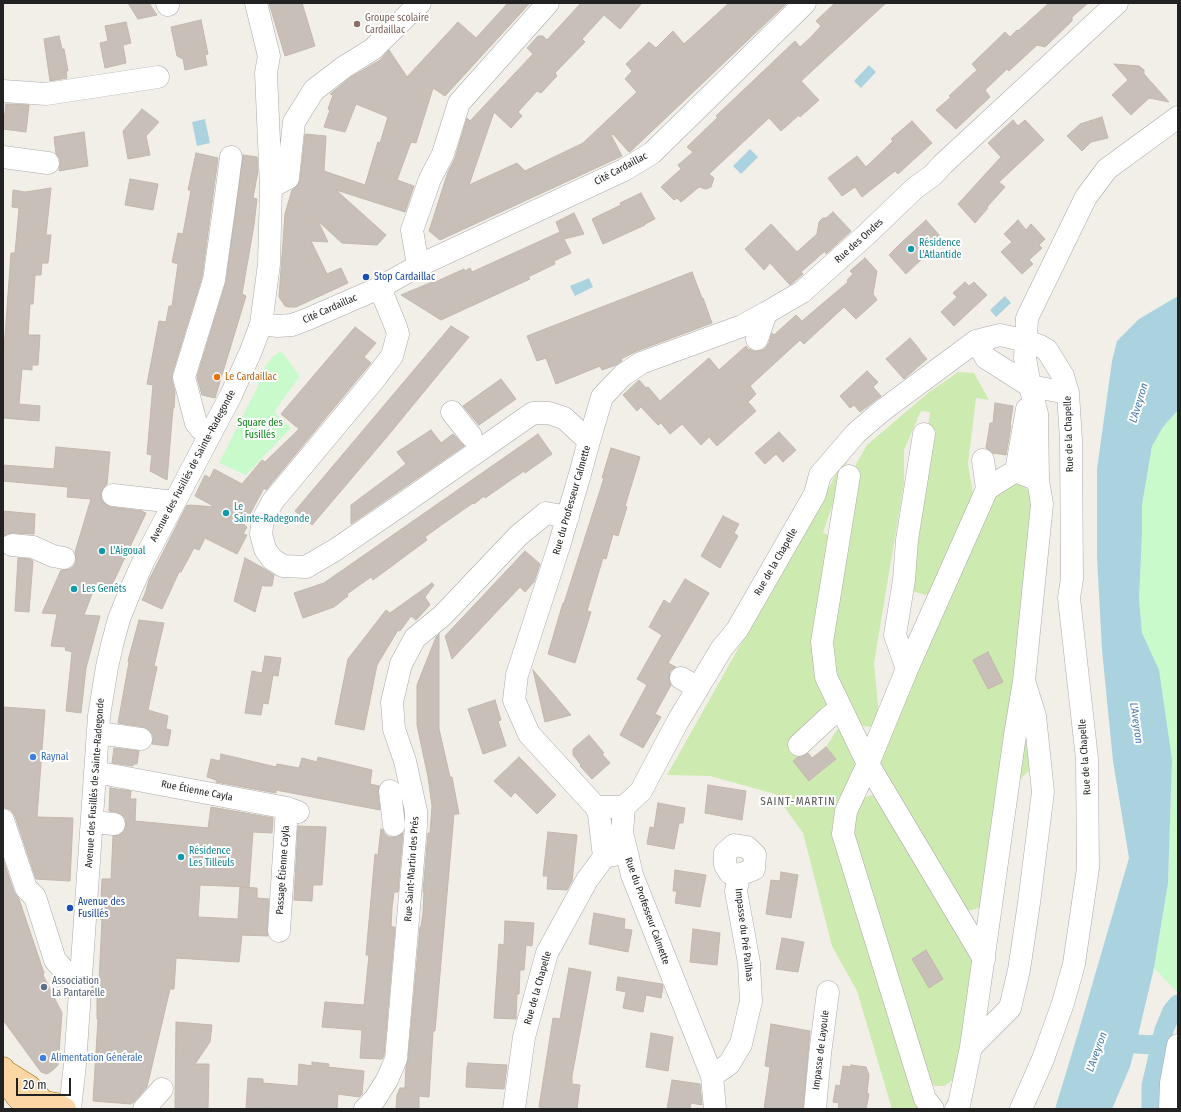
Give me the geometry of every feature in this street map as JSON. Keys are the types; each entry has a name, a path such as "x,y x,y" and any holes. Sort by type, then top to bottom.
{"main road":[{"path":"4,1070 29,1086 49,1107"}],"street":[{"name":"Avenue des Fusillés de Sainte-Radegonde","path":"243,3 260,62 266,73"},
{"name":"Avenue des Fusillés de Sainte-Radegonde","path":"49,1107 74,1072 92,822 94,772 99,716 106,667 119,619 144,560 231,394 251,351 261,324 269,264 271,187 266,73 269,56 256,3"},
{"path":"271,187 288,178 294,122 314,90 344,67 373,49 420,3"},
{"path":"418,266 412,230 430,179 443,154 459,103 548,3"},
{"name":"Cité Cardaillac","path":"261,324 292,326 379,288 418,266 624,170 652,153 805,3"},
{"name":"Rue des Ondes","path":"589,441 602,397 623,375 641,363 742,326 766,314 802,292 867,234 915,188 933,175 943,164 1117,3"},
{"path":"3,91 46,94 158,77"},
{"path":"956,1109 959,1105 971,1047 1024,681 1042,504 1038,480 1037,414 1025,358 1027,318 1086,197 1107,169 1178,116"},
{"path":"3,157 48,163"},
{"path":"209,436 196,423 184,377 214,280 231,157"},
{"name":"Rue du Professeur Calmette","path":"379,288 398,334 392,356 373,381 273,500 263,519 261,534 265,549 272,559 283,566 306,568 398,508 533,413 549,412 564,418 589,441 568,517 517,675 514,700 529,734 596,807"},
{"path":"757,339 766,314"},
{"name":"Rue de la Chapelle","path":"624,807 641,791 678,721 689,683 737,630 815,494 820,475 856,433 883,410 976,341 1000,335 1027,341 1047,350 1063,376 1077,439 1072,579 1069,598 1087,759 1088,868 1074,964 1063,1003 1043,1059 1021,1109"},
{"path":"976,341 986,358 1030,386 1068,393"},
{"path":"987,489 1016,471 1027,412 1030,386"},
{"path":"449,418 466,440"},
{"path":"907,669 895,634 904,580 907,540 924,434"},
{"path":"932,1109 925,1099 843,834 846,811 868,764 907,669 987,489 983,460"},
{"path":"1016,471 1038,480"},
{"path":"848,476 822,642 826,677 868,764 984,959"},
{"path":"113,495 174,502"},
{"name":"Rue Saint-Martin des Prés","path":"365,1109 375,1099 387,1080 396,1059 416,826 416,811 405,761 394,729 392,702 401,664 415,638 442,616 519,535 546,513 568,517"},
{"path":"12,546 33,547 53,556 64,558"},
{"path":"971,1047 1010,1008 1019,970 1029,903 1043,792 1036,716 1024,681"},
{"path":"799,745 841,708"},
{"path":"98,733 141,739"},
{"name":"Rue Étienne Cayla","path":"94,772 293,810"},
{"path":"390,791 394,825"},
{"path":"604,857 596,807 624,807 622,833 627,854"},
{"name":"Passage Étienne Cayla","path":"279,931 293,810"},
{"path":"3,820 26,888 34,897 55,960 71,978 80,982"},
{"path":"92,822 114,824"},
{"name":"Rue du Professeur Calmette","path":"604,857 627,854 635,882 712,1076 716,1109"},
{"name":"Rue de la Chapelle","path":"514,1109 524,1037 547,952 587,880 604,857"},
{"name":"Impasse du Pré Pailhas","path":"712,1076 729,1064 741,1044 751,1001 750,963 736,891 739,876"},
{"name":"Impasse de Layoule","path":"815,1109 828,992"},
{"path":"1170,1109 1171,1083 1178,1045"},
{"path":"144,1109 162,1089"}],"green space":[{"name":"Square des Fusillés","path":"281,351 300,376 274,412 291,428 246,475 219,463 259,384 257,379 272,357"},
{"path":"958,372 974,373 989,400 976,398 968,464 974,499 938,587 927,595 915,592 909,583 909,566 930,412 921,411 904,450 904,483 874,663 879,716 871,727 862,726 856,722 835,691 827,639 856,464 867,445 928,393"},
{"path":"1178,410 1178,993 1154,968 1168,883 1172,761 1142,633 1139,599 1142,505 1152,446 1163,427"},
{"path":"851,448 823,533 835,537 830,706 806,751 794,761 810,781 836,759 826,747 840,725 855,751 857,773 840,815 921,1109 892,1109 857,991 832,946 803,833 775,794 710,776 667,775"},
{"path":"1012,482 1020,484 1030,491 1036,509 985,902 979,908 963,910 880,770 879,751 991,495"},
{"path":"1022,721 1035,765 1014,785"},
{"path":"871,795 883,799 964,940 976,971 961,1068 953,1080 944,1086 935,1086 928,1080 853,845 855,809 862,799"}],"water":[{"path":"869,65 876,72 861,88 854,81"},
{"path":"205,119 210,143 197,146 192,122"},
{"path":"750,149 758,157 741,174 733,166"},
{"path":"589,278 593,287 575,296 570,286"},
{"path":"1005,296 1011,303 996,317 990,310"},
{"name":"L'Aveyron","path":"1178,296 1178,410 1163,427 1152,446 1142,505 1139,599 1142,633 1159,670 1172,760 1168,883 1154,968 1136,1044 1130,1067 1112,1109 1055,1109 1129,858 1113,761 1102,650 1097,557 1097,469 1112,361 1117,341 1139,319"}],"building":[{"path":"128,3 149,3 157,15 138,19"},
{"path":"269,3 302,3 315,46 285,56"},
{"path":"508,3 530,3 445,96 433,88 416,143 411,142 397,180 414,186 405,212 336,190 386,235 377,245 342,243 318,221 328,242 311,241 327,274 341,268 348,283 296,307 285,306 279,297 285,214 292,190 298,185 300,180 305,134 326,136 324,171 365,185 378,142 380,143 388,117 356,104 345,132 324,127 333,95 330,94 351,77 380,60 389,50 407,77 458,22 476,38"},
{"path":"581,3 642,3 620,29 604,15 582,39 585,42 555,73 557,76 541,93 537,91 518,112 522,116 511,128 494,112 469,185 517,163 525,171 583,143 637,92 625,79 632,71 626,64 649,42 656,48 673,31 684,44 729,3 787,3 631,151 629,152 613,134 611,135 622,156 440,240 429,231 448,172 455,158 467,118 470,121 533,54 527,48 538,36 543,36 547,40"},
{"path":"835,3 886,3 801,81 819,100 781,131 769,118 709,174 714,178 711,187 706,189 699,187 681,202 677,198 674,200 661,187 681,169 678,165 693,152 687,147 718,117 716,116 795,41 800,47 811,37 821,26 816,21"},
{"path":"1049,3 1088,3 1072,17 1072,21 1045,47 1037,45 1009,71 1007,69 985,90 990,97 956,129 936,110 977,70 972,64 1005,32 1010,37"},
{"path":"201,20 208,54 205,55 207,65 185,70 183,59 177,56 171,27"},
{"path":"126,22 131,43 123,45 126,63 105,68 100,43 108,41 105,26"},
{"path":"59,36 62,49 64,49 68,71 66,71 67,78 50,81 44,39"},
{"path":"1114,64 1139,66 1144,70 1144,74 1169,102 1149,98 1131,115 1112,95 1128,80"},
{"path":"6,104 29,105 26,132 3,129"},
{"path":"142,109 159,122 146,136 150,155 128,159 123,131"},
{"path":"1102,117 1108,138 1091,142 1082,151 1067,136 1080,124"},
{"path":"1013,120 1018,126 1025,120 1044,140 999,182 1005,187 975,223 958,204 1001,157 988,143"},
{"path":"912,121 932,143 898,174 895,171 862,197 855,187 842,196 828,178 857,156 866,167 893,141 891,139"},
{"path":"84,132 88,166 59,171 60,159 56,154 54,137"},
{"path":"196,153 218,158 202,277 172,374 175,392 167,480 150,471 152,455 147,454 153,385 147,384 159,321 166,322 169,306 172,306 178,264 172,262 178,233 183,234 191,190 188,190"},
{"path":"243,155 257,157 258,171 253,198 257,199 254,225 242,294 246,296 215,398 202,395 197,377 226,282"},
{"path":"130,179 158,184 153,210 125,205"},
{"path":"51,188 46,235 51,235 48,263 42,263 41,275 35,275 33,304 30,304 28,335 40,335 38,365 32,365 32,370 22,369 19,404 40,406 39,421 3,418 3,363 11,253 15,253 19,208 12,207 13,190 25,192"},
{"path":"641,193 655,219 603,244 592,219 621,205 620,203"},
{"path":"833,212 851,231 826,254 825,251 801,272 803,274 790,285 770,263 764,270 745,249 771,224 797,252 817,234 819,222"},
{"path":"574,213 584,234 564,239 571,253 554,261 555,264 528,277 530,279 441,320 401,295 464,269 465,271 470,268 472,272 560,232 556,222"},
{"name":"Résidence L'Atlantide","path":"926,220 940,236 922,252 925,256 906,274 889,255"},
{"path":"1018,220 1026,230 1031,224 1045,239 1039,245 1042,248 1029,260 1033,264 1022,274 1001,252 1012,242 1004,234"},
{"path":"865,258 877,271 873,294 877,300 856,319 844,307 804,344 800,340 750,386 756,394 748,402 756,411 717,446 709,437 701,445 682,424 670,434 661,423 658,425 641,407 637,411 623,395 639,380 646,388 648,387 660,401 709,358 719,370 746,346 749,350 750,349 753,351 765,349 769,343 772,333 774,335 796,315 802,321 848,282 847,280 853,274 850,271"},
{"path":"692,272 712,323 637,351 621,359 622,361 616,365 602,370 600,366 556,384 546,358 537,361 527,336"},
{"path":"965,282 969,286 974,282 987,295 954,326 941,312 957,297 953,293"},
{"path":"451,326 469,337 312,525 295,511"},
{"path":"355,327 376,343 364,357 371,363 266,490 264,488 244,525 247,527 243,534 247,535 237,554 205,538 199,550 194,548 181,572 179,572 162,609 142,600 149,580 187,505 215,507 195,496 205,475 210,478 214,469 242,484 262,460 265,462 299,429 281,414"},
{"path":"910,338 927,359 904,379 886,359"},
{"path":"867,371 878,382 873,387 881,396 860,412 854,405 850,408 840,396"},
{"path":"501,379 516,399 479,425 463,406"},
{"path":"995,403 1013,406 1006,455 993,453 986,448 990,423 993,423"},
{"path":"431,430 441,443 453,434 464,446 351,524 351,505 406,464 397,452"},
{"path":"779,432 796,450 783,462 776,454 765,464 755,453"},
{"path":"538,434 552,454 485,498 484,496 474,504 473,503 440,526 425,537 427,540 373,580 371,577 347,594 348,596 334,607 303,618 294,593 324,583"},
{"path":"56,447 110,452 107,484 101,493 102,500 106,505 111,507 143,511 146,513 111,587 97,581 84,615 100,616 86,668 81,713 66,711 72,652 65,650 66,647 51,646 57,614 42,613 61,570 70,569 74,566 76,561 75,552 91,499 67,497 68,487 3,481 3,465 54,469"},
{"path":"611,448 640,457 625,506 627,507 618,536 613,534 606,559 603,558 587,611 591,612 575,663 548,654 604,478 602,478"},
{"path":"3,511 35,514 34,534 13,533 7,534 3,537"},
{"path":"723,516 739,524 734,533 738,536 720,568 701,556"},
{"path":"525,551 540,564 534,582 525,592 520,587 452,659 445,636"},
{"path":"18,558 30,559 33,561 29,612 15,611"},
{"path":"245,558 274,575 272,586 262,585 255,612 234,601"},
{"path":"685,579 709,593 668,663 676,667 670,671 669,678 671,685 655,714 661,717 643,748 620,735 647,685 637,679 662,635 649,627 664,600 670,604"},
{"path":"432,583 434,585 425,597 430,605 416,620 411,616 400,631 398,630 377,665 364,730 335,724 348,659 386,610 390,613"},
{"path":"139,620 164,623 154,666 157,667 148,710 168,716 166,729 171,730 168,746 152,744 153,735 148,729 118,723 128,661"},
{"path":"439,634 439,729 450,777 452,777 459,814 454,814 435,1031 433,1031 429,1097 419,1096 419,1109 396,1109 397,1095 400,1088 405,1088 420,927 423,913 423,892 428,833 430,833 432,806 428,777 417,725 417,685 436,637"},
{"path":"988,652 1003,682 988,689 973,660"},
{"path":"265,656 281,658 278,676 273,675 268,704 263,703 261,715 245,713 252,671 262,673"},
{"path":"533,670 571,715 545,722"},
{"path":"495,700 501,720 498,721 506,746 483,754 468,709"},
{"path":"3,707 45,710 37,817 73,818 70,881 36,879 15,816 11,810 3,808"},
{"path":"589,735 610,763 592,779 580,766 581,765 573,755 573,749"},
{"path":"826,747 836,759 809,781 793,761 808,753 812,758"},
{"path":"114,748 139,751 137,764 133,764 133,766 112,763"},
{"path":"221,754 276,767 277,764 299,768 302,758 317,762 318,757 372,770 370,784 379,786 378,792 380,810 276,790 276,793 216,782 216,780 207,777 211,759 220,761"},
{"path":"519,757 556,795 537,814 515,792 511,797 494,781"},
{"path":"708,785 746,791 742,820 705,813"},
{"path":"110,788 131,791 130,799 136,799 135,821 208,828 211,807 273,818 272,833 253,832 249,887 200,885 198,917 238,919 240,887 257,888 257,898 269,899 268,936 242,935 239,962 176,958 174,989 170,989 147,1087 131,1104 93,1101 98,1019 97,995 92,995 93,981 99,981 102,920 100,919 102,879 111,879 113,836 119,835 124,831 126,825 125,818 121,814 109,811"},
{"path":"658,803 685,808 683,823 679,823 674,849 647,844 650,827 654,828"},
{"path":"298,826 326,827 322,885 313,885 312,901 294,900"},
{"path":"381,829 389,837 396,837 403,833 398,892 394,892 392,908 391,927 395,927 384,1056 382,1059 360,1058 362,1030 322,1027 325,1002 364,1005 369,955 366,955 375,854 378,855"},
{"path":"548,832 577,835 572,881 567,890 547,889 548,876 543,876"},
{"path":"3,859 14,892 19,899 44,973 43,975 62,1013 58,1065 47,1074 41,1072 3,1020"},
{"path":"675,870 706,875 700,907 675,903 677,891 673,891"},
{"path":"781,872 798,875 791,918 766,914 771,880 780,881"},
{"path":"594,913 625,919 624,929 632,930 628,952 589,944"},
{"path":"505,921 534,923 532,946 526,945 524,970 520,970 516,1019 494,1018 499,944 504,945"},
{"path":"693,929 720,933 717,965 690,962"},
{"path":"782,938 804,942 798,972 776,969"},
{"path":"926,950 943,979 929,988 912,959"},
{"path":"569,968 591,972 572,1076 572,1084 580,1085 577,1109 552,1109 539,1107 553,1018 560,1019"},
{"path":"618,977 662,984 663,987 661,998 646,995 643,1012 623,1008 626,992 616,990"},
{"path":"176,1022 212,1025 210,1042 195,1064 209,1064 208,1109 175,1109"},
{"path":"771,1024 810,1031 803,1109 764,1109 770,1067 765,1066"},
{"path":"651,1033 673,1037 668,1071 646,1067"},
{"path":"312,1062 329,1064 328,1067 364,1071 362,1094 359,1097 338,1094 337,1109 246,1109 248,1078 263,1079 263,1083 298,1086 299,1064 312,1066"},
{"path":"468,1063 507,1065 504,1089 466,1087"},
{"path":"851,1065 866,1067 869,1075 867,1093 869,1094 866,1109 838,1109 839,1103 833,1102 836,1085 840,1086 843,1066 851,1067"},
{"path":"672,1080 700,1084 702,1105 691,1103 690,1109 667,1109"}],"waterway":[{"path":"1151,1109 1151,1086 1164,1030 1172,1011 1178,1004"},
{"path":"1136,1044 1152,1045 1162,1041"}],"place":[{"name":"Groupe scolaire Cardaillac","path":"357,24"},
{"name":"Résidence L'Atlantide","path":"911,249"},
{"name":"Stop Cardaillac","path":"366,277"},
{"name":"Le Cardaillac","path":"217,377"},
{"name":"Le Sainte-Radegonde","path":"226,513"},
{"name":"L'Aigoual","path":"102,551"},
{"name":"Les Genêts","path":"74,589"},
{"name":"Raynal","path":"33,757"},
{"name":"Résidence Les Tilleuls","path":"181,857"},
{"name":"Avenue des Fusillés","path":"70,908"},
{"name":"Association La Pantarelle","path":"44,987"},
{"name":"Alimentation Générale","path":"43,1058"}],"district":[{"name":"SAINT-MARTIN","path":"798,802"}]}
